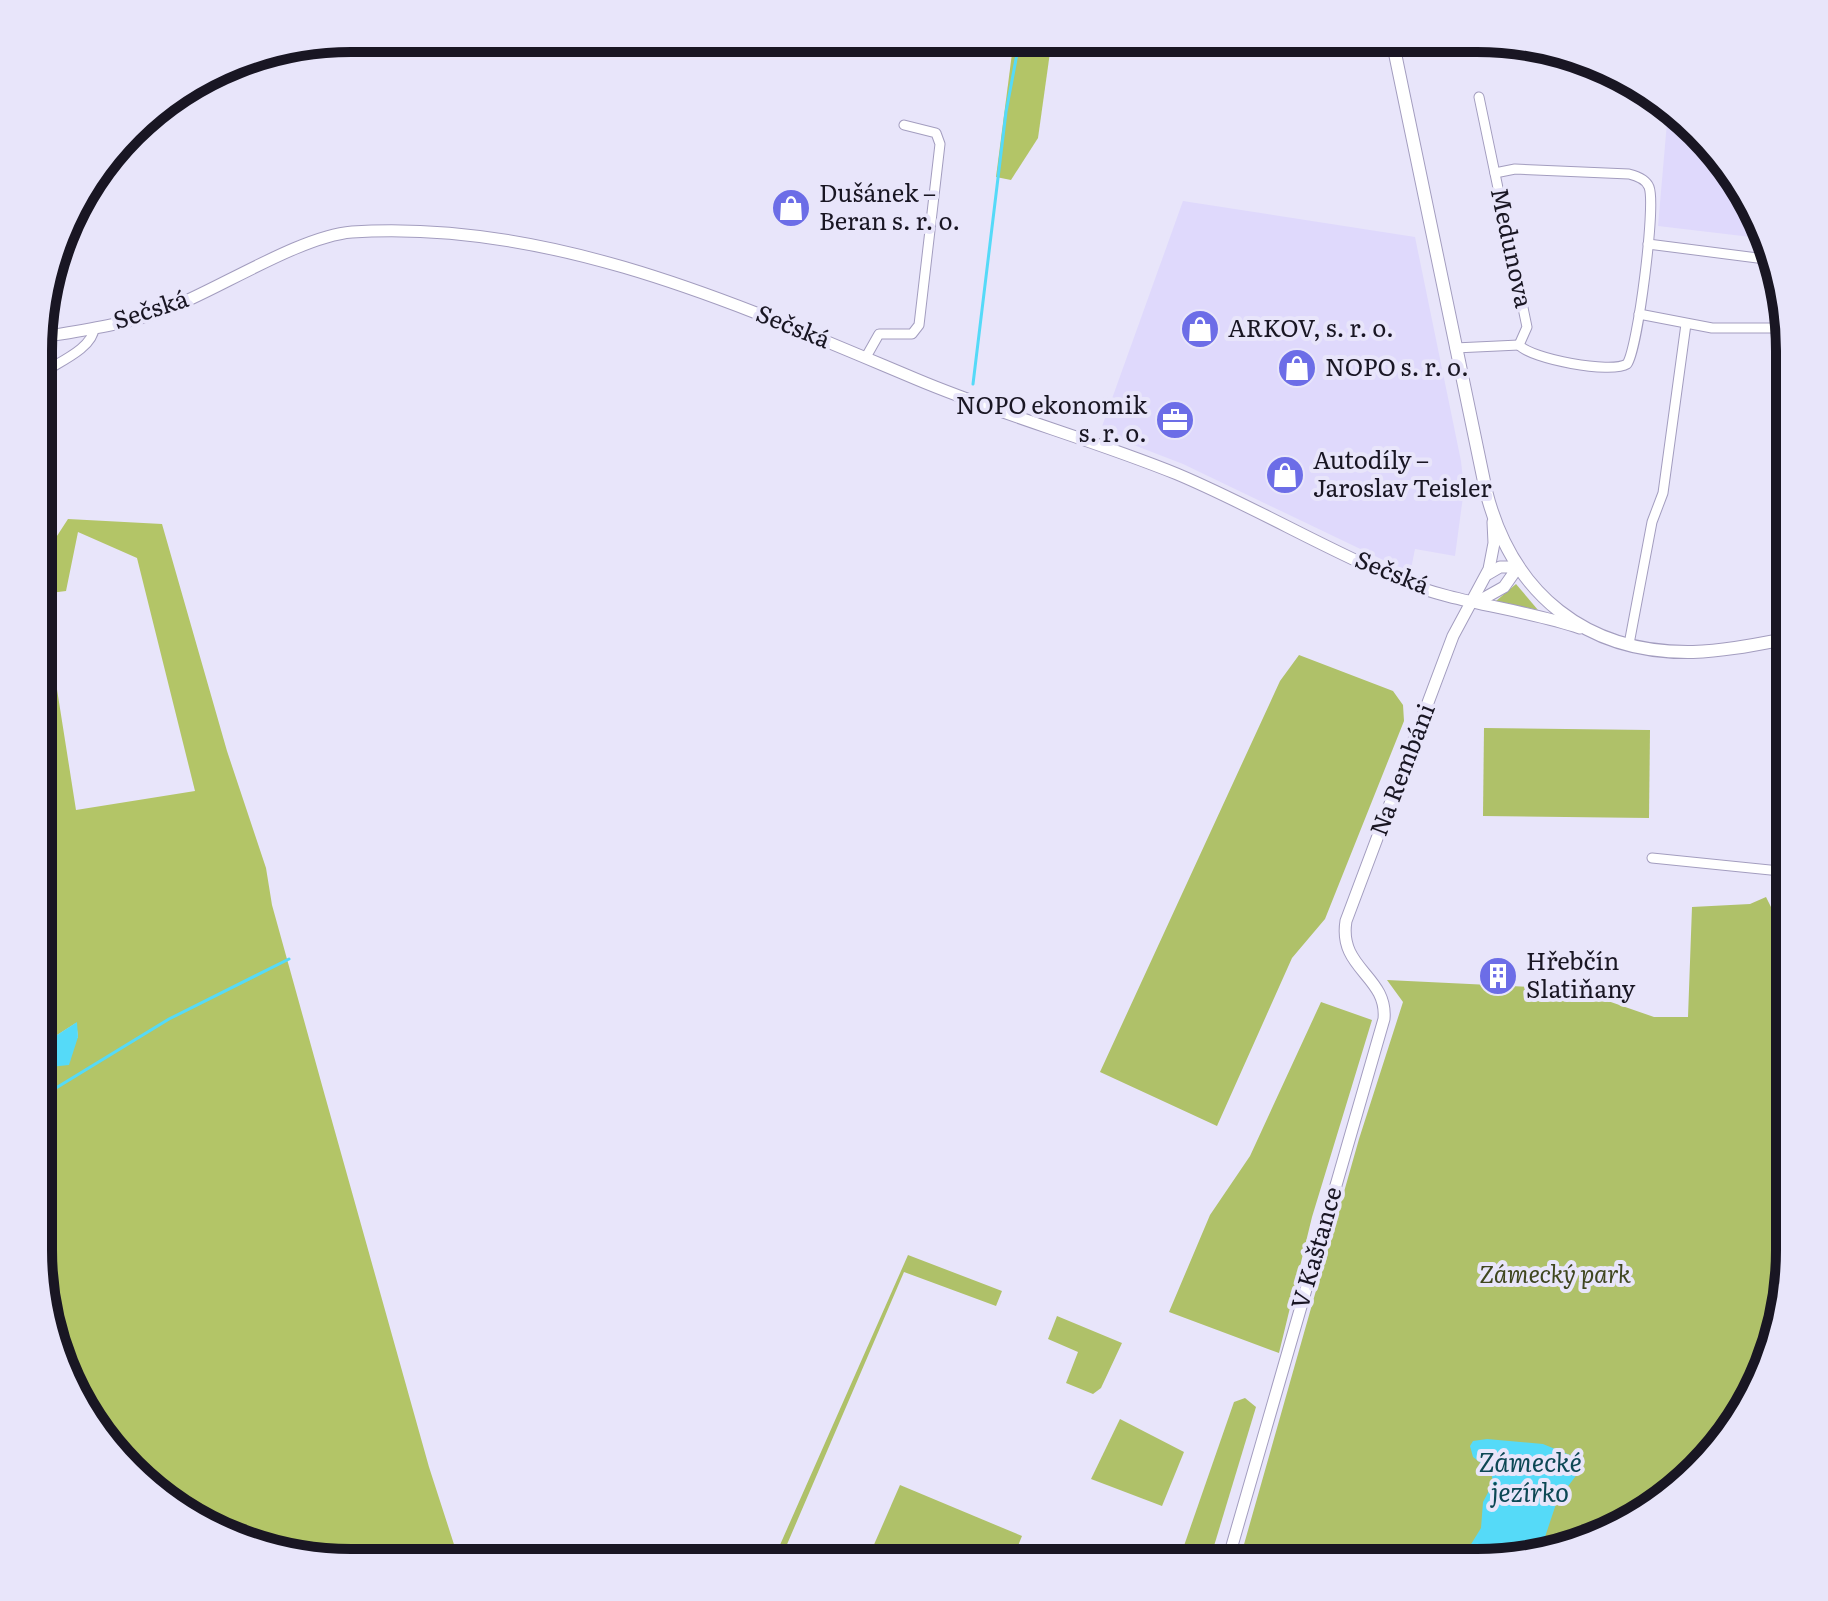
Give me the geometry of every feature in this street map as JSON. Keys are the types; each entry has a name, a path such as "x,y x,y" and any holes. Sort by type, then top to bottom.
{"main road":[{"path":"1395,52 1489,506 1518,567 1554,609 1611,639 1701,652 1776,640"}],"street":[{"name":"Medunova","path":"1479,97 1527,328 1519,345 1527,353 1541,357 1623,367 1634,351 1648,244 1650,192 1639,177 1531,170 1495,173"},
{"path":"866,357 876,336 912,334 919,325 940,144 936,133 904,125"},
{"name":"Sečská","path":"53,335 163,311 337,234 452,234 524,244 675,283 955,394 1182,476 1398,579 1533,612 1611,639"},
{"path":"1648,244 1761,258"},
{"path":"1639,314 1723,329 1775,328"},
{"path":"1629,644 1652,522 1663,493 1686,324"},
{"name":"Sečská","path":"52,367 84,345 94,335 94,328"},
{"path":"1455,348 1519,345"},
{"path":"1475,600 1492,560 1495,536 1489,506"},
{"path":"1485,577 1497,567 1518,567"},
{"path":"1475,600 1504,587 1518,567"},
{"name":"Na Rembáni","path":"1345,943 1345,926 1353,902 1449,646 1475,600"},
{"path":"1652,858 1776,871"},
{"name":"V Kaštance","path":"1231,1549 1384,1019 1379,992 1351,958 1345,943"}],"shaded area":[{"path":"1667,121 1702,154 1726,185 1753,237 1658,226"},
{"path":"1183,201 1415,237 1461,461 1464,489 1455,556 1415,549 1411,569 1400,568 1183,464 1100,432"}],"green space":[{"path":"1012,52 1050,52 1038,138 1011,180 996,177"},
{"path":"68,519 162,524 227,751 266,868 272,905 325,1096 429,1467 455,1549 332,1548 293,1543 255,1533 202,1509 169,1487 126,1447 102,1416 68,1346 58,1308 53,1269 52,1067 78,1037 76,1023 52,1038 52,658 76,810 195,791 137,558 78,532 66,591 52,593 52,544"},
{"path":"1516,584 1538,610 1496,601"},
{"path":"1299,655 1393,691 1403,705 1404,721 1325,919 1292,958 1217,1126 1100,1072 1280,681"},
{"path":"1484,728 1650,730 1649,818 1483,816"},
{"name":"Zámecký park","path":"1766,897 1771,907 1776,905 1775,1269 1770,1308 1760,1346 1736,1399 1714,1432 1674,1475 1643,1499 1609,1518 1554,1539 1477,1549 1243,1549 1359,1139 1403,1002 1387,980 1573,989 1573,1000 1605,1000 1654,1017 1688,1017 1692,907 1750,904"},
{"path":"1321,1002 1372,1020 1312,1217 1279,1353 1169,1312 1210,1215 1250,1156"},
{"path":"908,1255 1002,1291 996,1306 904,1272 785,1549 778,1549"},
{"path":"1057,1316 1122,1343 1101,1388 1093,1394 1066,1383 1078,1352 1048,1339"},
{"path":"1245,1398 1256,1407 1214,1546 1213,1549 1183,1549 1234,1402"},
{"path":"1120,1419 1184,1452 1162,1506 1091,1479"},
{"path":"900,1485 1022,1536 1017,1549 872,1549"},
{"path":"620,1544 636,1549 618,1549"}],"water":[{"path":"77,1022 78,1037 69,1065 52,1067 52,1038"},
{"name":"Zámecké jezírko","path":"1487,1439 1543,1444 1572,1456 1578,1473 1557,1501 1541,1542 1468,1549 1481,1528 1483,1502 1493,1483 1491,1471 1473,1457 1470,1446 1473,1441"}],"waterway":[{"path":"973,384 1006,112 1017,52"},
{"path":"52,1090 169,1019 289,959"}],"place":[{"name":"Dušánek – Beran s. r. o.","path":"791,208"},
{"name":"ARKOV, s. r. o.","path":"1200,329"},
{"name":"NOPO s. r. o.","path":"1297,368"},
{"name":"NOPO ekonomik s. r. o.","path":"1175,420"},
{"name":"Autodíly – Jaroslav Teisler","path":"1285,475"},
{"name":"Hřebčín Slatiňany","path":"1498,976"}]}
